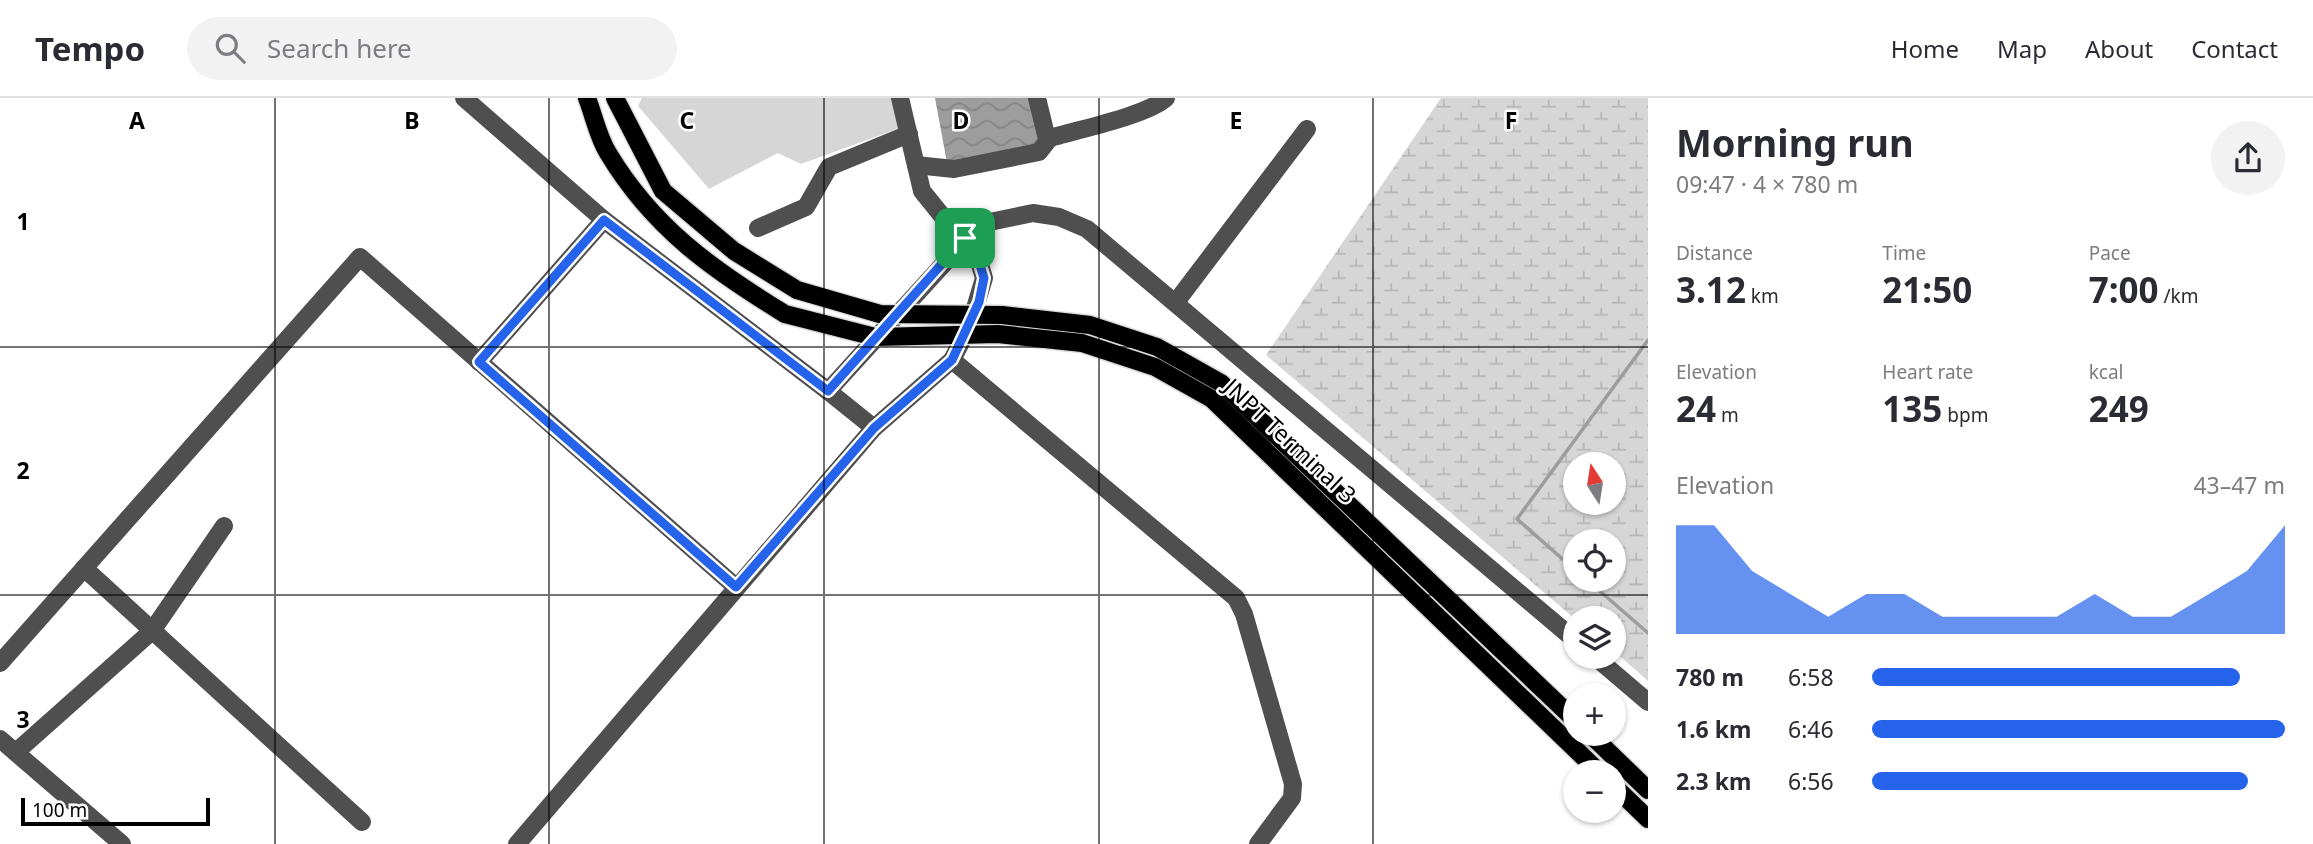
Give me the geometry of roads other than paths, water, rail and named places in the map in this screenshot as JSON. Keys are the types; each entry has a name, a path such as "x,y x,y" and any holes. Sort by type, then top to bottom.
{"main road":[{"name":"JNPT Terminal 3","path":"587,98 607,152 657,221 720,275 785,314 875,337 998,334 1082,343 1155,367 1212,398 1587,760"},
{"name":"JNPT Terminal 3","path":"615,98 663,191 734,251 797,290 880,314 1002,315 1090,325 1157,347 1222,383 1563,709"},
{"path":"1602,746 1648,790"},
{"path":"1626,798 1648,819"}],"street":[{"path":"464,98 604,220 874,428"},
{"path":"900,98 922,191 943,216 980,224 1033,213 1059,217 1087,229 1563,630"},
{"path":"1037,98 1047,139 1050,138"},
{"path":"916,165 954,169 1039,152 1050,138 1160,104 1166,98"},
{"path":"1176,302 1307,129"},
{"path":"758,228 806,207 829,167 909,134"},
{"path":"479,362 604,220"},
{"path":"828,391 980,224"},
{"path":"517,844 874,428 952,360 979,302 984,278 977,255 965,238"},
{"path":"0,663 360,257 736,587"},
{"path":"952,360 1236,598 1244,614 1293,784 1292,798 1258,844"},
{"path":"16,752 152,631 224,526"},
{"path":"84,568 362,822"},
{"path":"1609,669 1648,702"},
{"path":"0,739 122,844"}],"water":[{"path":"935,98 1032,98 1042,143 947,163"}],"waterway":[{"path":"1563,559 1517,519 1648,340"},
{"path":"1601,592 1648,633"}]}
